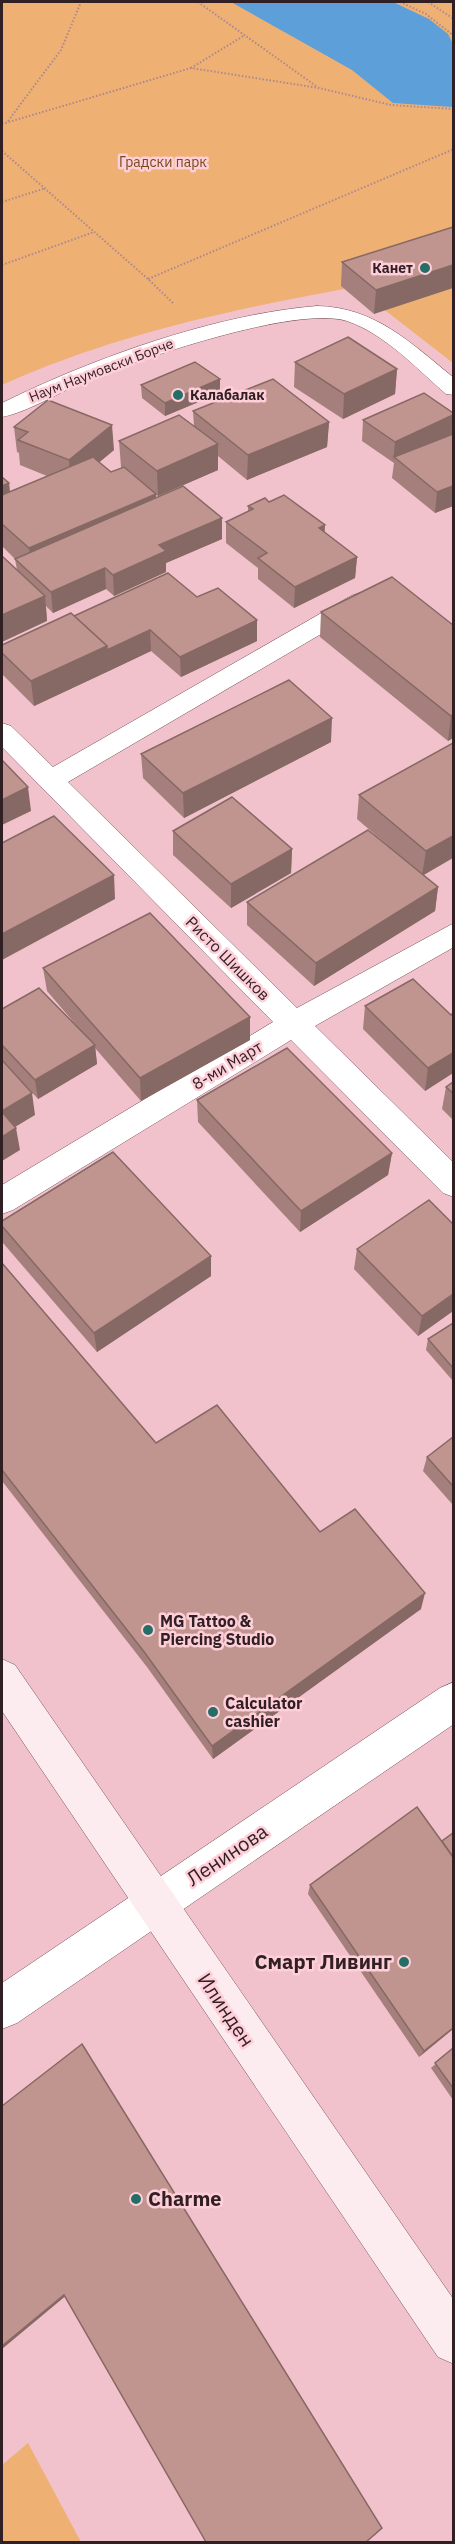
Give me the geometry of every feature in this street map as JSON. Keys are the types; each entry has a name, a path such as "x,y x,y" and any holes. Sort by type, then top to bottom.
{"street":[{"name":"Наум Наумовски Борче","path":"2,411 86,373 144,351 204,333 282,317 322,312 356,318 377,328 453,389"},
{"path":"50,781 383,588"},
{"name":"Ристо Шишков","path":"2,732 50,781 70,815 294,1024 453,1184"},
{"name":"8-ми Март","path":"2,1201 294,1024 453,933"},
{"name":"Илинден","path":"2,1678 453,2341"},
{"name":"Ленинова","path":"2,2008 453,1701"}],"path":[{"path":"8,122 56,57 78,17 81,2"},
{"path":"198,2 319,88"},
{"path":"400,2 426,14 453,36"},
{"path":"428,2 453,19"},
{"path":"2,124 191,68 245,35"},
{"path":"191,68 319,88 391,105 453,110"},
{"path":"148,279 453,149"},
{"path":"2,151 148,279 204,333"},
{"path":"2,202 46,188"},
{"path":"2,265 94,232"}],"green space":[{"name":"Градски парк","path":"2,2 453,2 453,363 355,287 220,314 131,337 45,367 2,385"},
{"path":"28,2443 81,2542 2,2542 2,2465"}],"water":[{"path":"231,2 393,2 429,19 448,34 453,44 452,107 393,103 352,70"}],"building":[{"path":"453,227 453,265 376,290 342,262"},
{"path":"348,337 397,369 344,394 295,362"},
{"path":"195,362 220,379 165,403 141,385"},
{"path":"273,379 329,422 248,455 193,411"},
{"path":"424,393 453,415 395,442 363,420"},
{"path":"48,400 112,425 69,460 18,440 28,432 14,427"},
{"path":"179,415 218,444 157,471 119,441"},
{"path":"453,434 453,486 437,492 394,457"},
{"path":"93,457 111,472 124,467 156,494 29,548 2,524 2,495"},
{"path":"2,477 9,483 2,486"},
{"path":"183,486 222,518 159,545 166,551 113,575 105,568 51,592 15,559"},
{"path":"284,495 325,525 319,528 357,557 295,587 258,558 267,553 226,522 253,509 248,506 265,498 269,502"},
{"path":"2,556 45,596 2,615"},
{"path":"168,573 197,597 218,588 257,620 180,657 150,630 107,650 107,646 74,616"},
{"path":"392,577 453,625 453,715 451,716 321,612"},
{"path":"71,613 107,646 31,681 2,653 2,645"},
{"path":"289,680 332,718 183,793 141,754"},
{"path":"453,743 453,836 426,851 359,795"},
{"path":"2,760 28,787 2,800"},
{"path":"232,797 292,849 231,884 173,831"},
{"path":"54,816 114,875 2,934 2,843"},
{"path":"368,830 438,887 316,963 247,902"},
{"path":"150,913 250,1017 140,1078 43,968"},
{"path":"413,979 451,1015 453,1013 453,1053 428,1068 365,1006"},
{"path":"39,988 95,1045 35,1080 2,1045 2,1009"},
{"path":"287,1048 392,1153 301,1211 197,1100"},
{"path":"2,1060 32,1093 2,1111"},
{"path":"453,1082 453,1093 446,1087"},
{"path":"2,1112 16,1128 2,1137"},
{"path":"113,1152 211,1256 94,1333 2,1226 2,1221"},
{"path":"429,1200 453,1224 453,1294 422,1316 357,1249"},
{"path":"2,1263 156,1443 217,1405 320,1532 355,1509 425,1593 212,1746 145,1653 2,1470"},
{"path":"453,1323 453,1368 428,1339"},
{"path":"453,1437 453,1486 427,1457"},
{"name":"Смарт Ливинг","path":"417,1807 453,1857 453,2028 424,2051 310,1885"},
{"path":"453,1833 453,1857 442,1841"},
{"path":"82,2044 382,2528 366,2542 206,2542 64,2295 2,2346 2,2106"},
{"path":"453,2048 453,2088 435,2063"}],"place":[{"name":"Канет","path":"425,268"},
{"name":"Калабалак","path":"178,395"},
{"name":"MG Tattoo & Piercing Studio","path":"148,1630"},
{"name":"Calculator cashier","path":"213,1712"},
{"name":"Смарт Ливинг","path":"404,1962"},
{"name":"Charme","path":"136,2199"}]}
